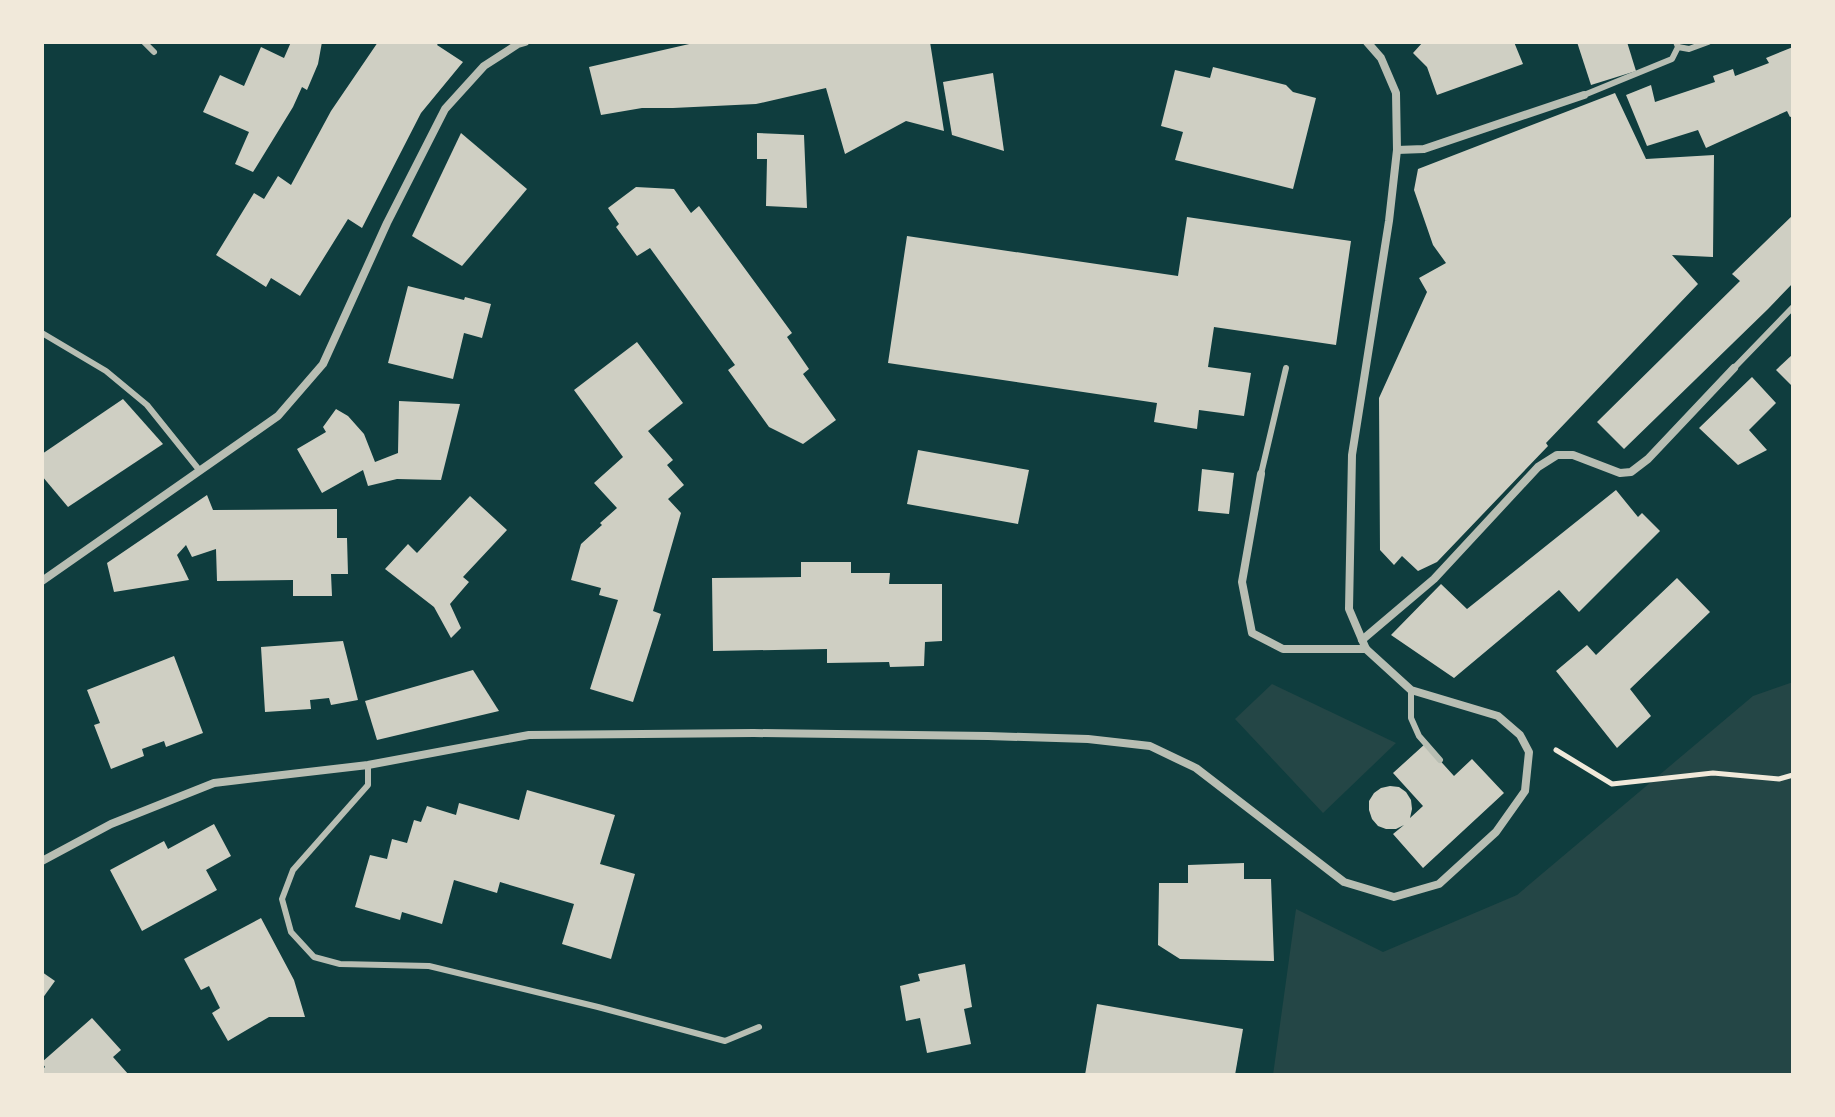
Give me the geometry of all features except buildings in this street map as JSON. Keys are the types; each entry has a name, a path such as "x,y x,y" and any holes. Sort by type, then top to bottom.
{"street":[{"path":"42,861 111,824 214,783 368,765 529,735 754,733 957,736 1088,739 1150,746 1196,768 1344,882 1394,897 1439,884 1496,832 1525,791 1529,752 1520,735 1498,716 1411,690 1364,645 1349,609 1352,455 1389,221 1397,150 1396,93 1381,58 1367,42"},
{"path":"42,581 278,416 323,364 387,223 445,109 484,66 520,43"},
{"path":"1397,150 1424,149 1584,95"},
{"path":"1261,474 1242,582 1252,633 1283,649 1364,645 1434,579 1538,467 1557,455 1573,455 1620,473 1631,472 1648,459 1734,368"}],"lane":[{"path":"144,42 154,52"},
{"path":"1584,95 1672,59 1677,45 1689,49 1708,42"},
{"path":"1734,368 1793,307"},
{"path":"42,333 106,371 147,405 200,471"},
{"path":"1261,474 1286,368"},
{"path":"1411,690 1411,718 1419,736 1440,760"},
{"path":"368,765 368,785 293,870 282,899 291,932 314,957 340,964 429,966 725,1041 759,1027"}],"path":[{"path":"1520,735 1543,743 1612,784 1713,773 1779,779 1793,775"}],"shaded area":[{"path":"1793,682 1793,1075 1273,1075 1296,909 1383,952 1517,895 1753,696"},
{"path":"1272,684 1396,743 1323,813 1235,719"}]}
